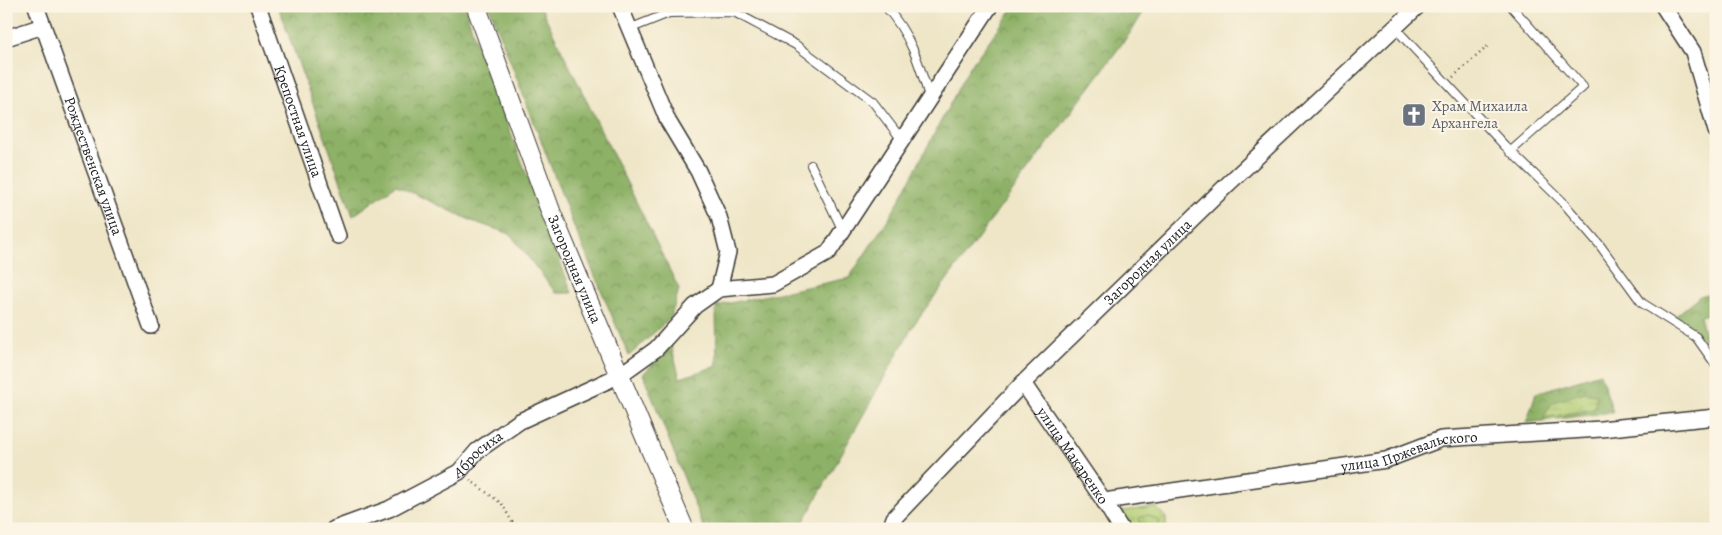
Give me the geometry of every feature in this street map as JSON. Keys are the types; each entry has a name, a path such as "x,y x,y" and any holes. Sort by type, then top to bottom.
{"street":[{"name":"Рождественская улица","path":"36,6 151,326"},
{"name":"Крепостная улица","path":"258,6 338,236"},
{"name":"Загородная улица","path":"476,6 552,215 684,529"},
{"path":"620,6 668,121 698,171 719,217 728,252 719,289 773,284 828,253 990,6"},
{"name":"Загородная улица","path":"890,529 894,518 1023,383 1228,184 1418,6"},
{"path":"1663,6 1693,52 1716,131"},
{"path":"6,38 43,26"},
{"name":"Абросиха","path":"334,529 389,510 459,472 477,451 520,420 620,375 656,348 695,306 719,289"},
{"name":"улица Макаренко","path":"1023,383 1104,500 1121,529"},
{"name":"улица Пржевальского","path":"1104,500 1386,460 1441,440 1601,430 1716,417"}],"lane":[{"path":"885,6 898,21 917,57 930,99"},
{"path":"1510,152 1584,87 1511,6"},
{"path":"630,29 669,13 734,12 796,45 873,102 902,140"},
{"path":"1395,28 1510,152 1561,200 1599,244 1642,303 1696,337 1716,365"},
{"path":"810,165 843,231"}],"path":[{"path":"1446,83 1488,46"},
{"path":"459,472 502,504 516,529"}],"green space":[{"path":"278,6 465,6 475,40 572,293 556,293 510,234 472,221 396,185 353,216"},
{"path":"489,6 540,6 679,289 671,317 629,356 573,224"},
{"path":"1015,6 1147,6 1133,29 914,324 804,521 803,529 704,529 643,374 671,345 680,378 717,366 716,306 849,278 894,210 969,68"},
{"path":"1716,291 1716,312 1700,316 1706,341 1673,318 1700,296"},
{"path":"1600,373 1613,412 1526,423 1536,393"},
{"path":"1585,392 1597,395 1594,409 1543,418 1553,402"},
{"path":"1156,507 1166,518 1166,529 1133,529 1122,511"},
{"path":"1148,515 1160,522 1157,529 1148,529 1141,525 1139,518"}],"place":[{"name":"Храм Михаила Архангела","path":"1414,115"}]}
